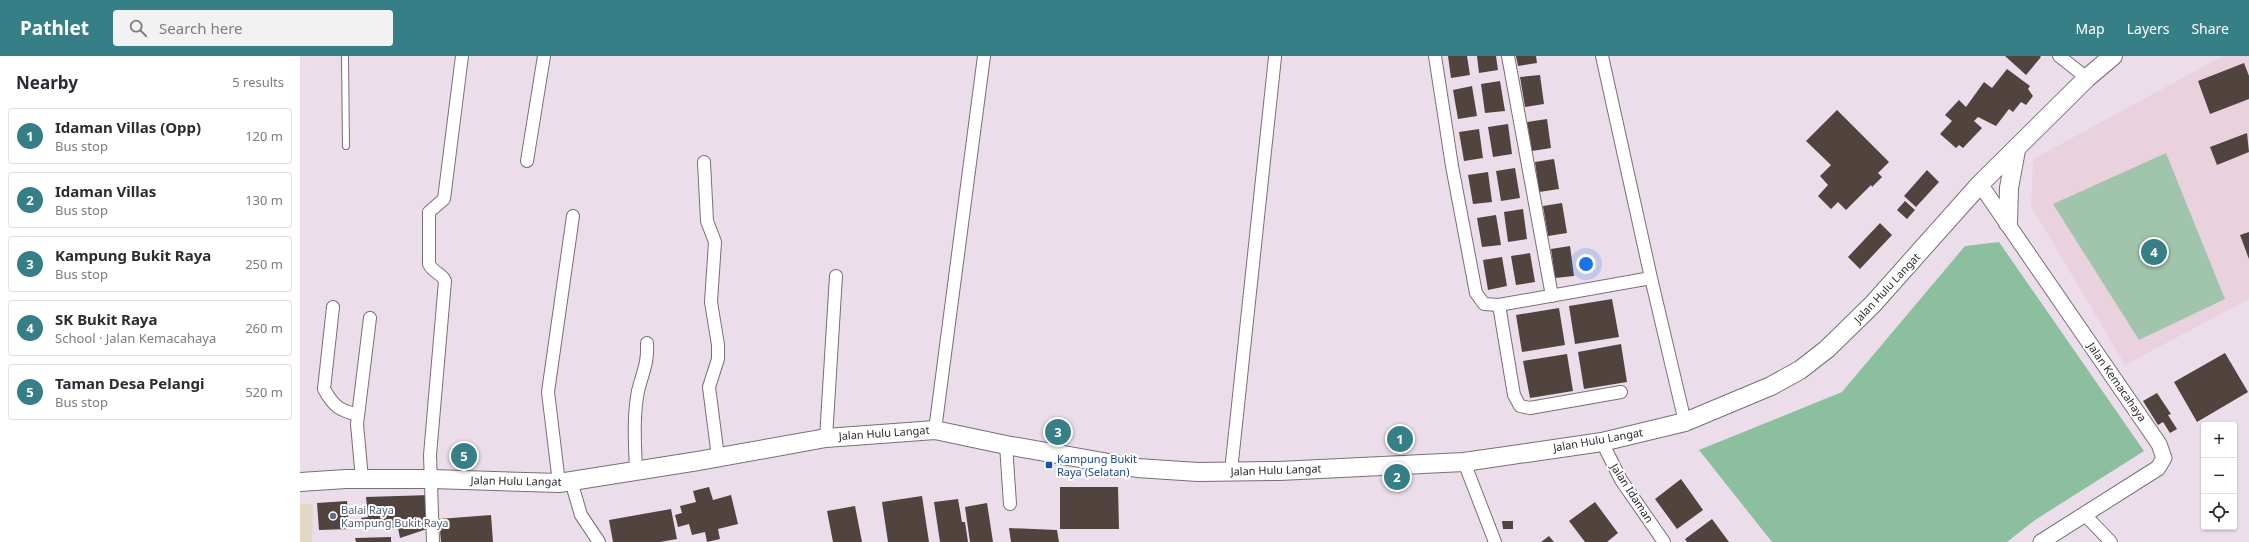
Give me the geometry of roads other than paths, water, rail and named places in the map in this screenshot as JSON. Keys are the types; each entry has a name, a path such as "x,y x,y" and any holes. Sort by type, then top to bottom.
{"main road":[{"name":"Jalan Hulu Langat","path":"300,482 362,479 432,479 565,482 826,438 935,430 1006,445 1137,468 1198,472 1464,462 1602,442 1685,422 1771,386 1800,370 1828,350 1873,304 1980,184 2087,78 2113,56"},
{"path":"2008,223 2009,188 2016,150"}],"street":[{"path":"432,542 432,479 430,455 432,410 445,281 443,277 433,271 429,264 429,212 444,199 462,56"},
{"path":"527,161 544,56"},
{"path":"935,430 984,56"},
{"path":"1231,471 1275,56"},
{"path":"1435,56 1452,166 1476,293 1484,304 1498,306 1651,278"},
{"path":"1508,56 1552,296"},
{"path":"1602,56 1651,278 1685,422"},
{"path":"2059,56 2087,78"},
{"path":"704,162 707,221 715,242 711,302 718,345 718,359 709,387 718,457"},
{"name":"Jalan Kemacahaya","path":"1980,184 2159,444 2164,458 2158,468 2040,542"},
{"path":"573,216 548,392 565,482 581,515 598,542"},
{"path":"826,438 836,276"},
{"path":"1498,306 1514,395 1520,406 1530,408 1621,392"},
{"path":"333,308 324,389 330,400 339,410 358,416"},
{"path":"362,479 357,424 364,383 370,318"},
{"path":"636,471 635,415 638,390 647,360 647,343"},
{"name":"Jalan Idaman","path":"1602,442 1621,480 1664,542"},
{"path":"1006,445 1010,504"},
{"path":"1464,462 1495,542"},
{"path":"2084,514 2111,542"}],"lane":[{"path":"345,56 346,146"}],"place":[{"name":"SK Bukit Raya","path":"2154,252"},
{"name":"Kampung Bukit Raya","path":"1058,432"},
{"name":"Idaman Villas (Opp)","path":"1400,439"},
{"name":"Taman Desa Pelangi","path":"464,456"},
{"name":"Kampung Bukit Raya (Selatan)","path":"1049,465"},
{"name":"Idaman Villas","path":"1397,477"},
{"name":"Balai Raya Kampung Bukit Raya","path":"333,516"}]}
